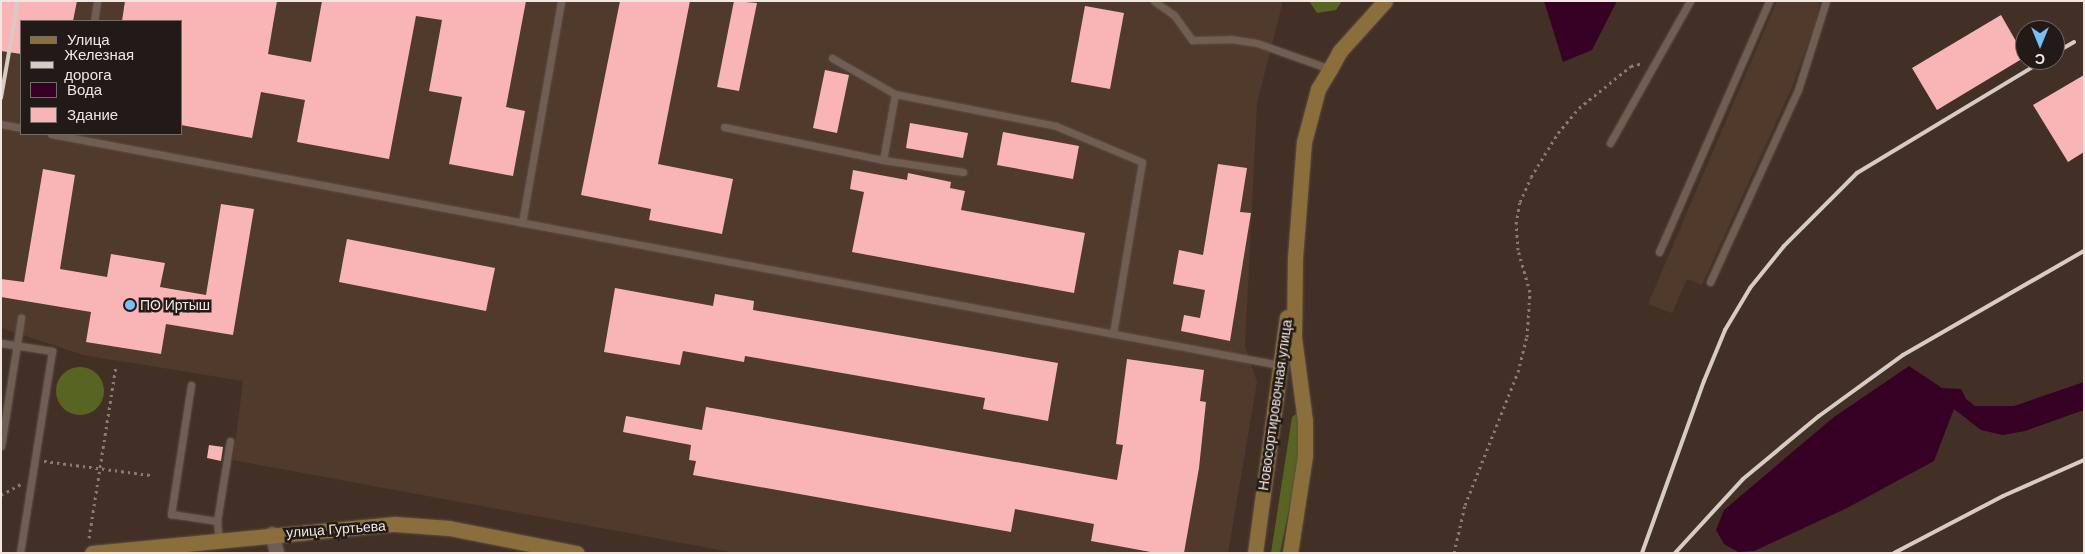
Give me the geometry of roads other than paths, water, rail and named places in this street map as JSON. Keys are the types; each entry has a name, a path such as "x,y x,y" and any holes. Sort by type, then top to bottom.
{"main road":[{"name":"Новосортировочная улица","path":"1290,553 1305,456 1305,421 1294,338 1296,258 1304,142 1318,89 1330,68 1340,51 1385,1"},
{"name":"Новосортировочная улица","path":"1255,553 1296,258"},
{"name":"улица Гуртьева","path":"91,546 219,540 395,524 449,528 577,553"}],"street":[{"path":"272,534 276,553"}],"lane":[{"path":"94,20 97,1"},
{"path":"522,223 561,1"},
{"path":"1154,1 1174,15 1192,40 1231,39 1257,43 1330,68"},
{"path":"1610,142 1690,1"},
{"path":"1659,252 1769,1"},
{"path":"1710,282 1798,90 1826,1"},
{"path":"832,58 895,94 1056,126 1142,162 1113,334"},
{"path":"883,160 895,94"},
{"path":"1,124 20,128"},
{"path":"724,127 883,160 963,172"},
{"path":"74,136 522,223 1280,366"},
{"path":"1,446 21,318"},
{"path":"1,343 52,351 20,553"},
{"path":"191,385 171,514 217,521"},
{"path":"219,540 217,521 230,441"}],"water":[{"path":"1544,1 1617,1 1592,50 1563,62"},
{"path":"1909,366 1942,388 1961,389 1966,399 1975,406 2014,406 2084,382 2084,410 2025,431 2003,435 1981,430 1954,409 1934,461 1847,508 1754,551 1738,552 1724,544 1716,530 1724,510 1834,417"}],"railway":[{"path":"1,98 18,1"},
{"path":"2065,47 2074,42"},
{"path":"1642,553 1704,381 1725,330 1750,288 1784,246 1857,173 2027,70"},
{"path":"1675,553 1743,479 1819,416 1903,355 2084,251"},
{"path":"1894,553 2003,496 2084,460"}],"place":[{"name":"ПО Иртыш","path":"130,305"}]}
